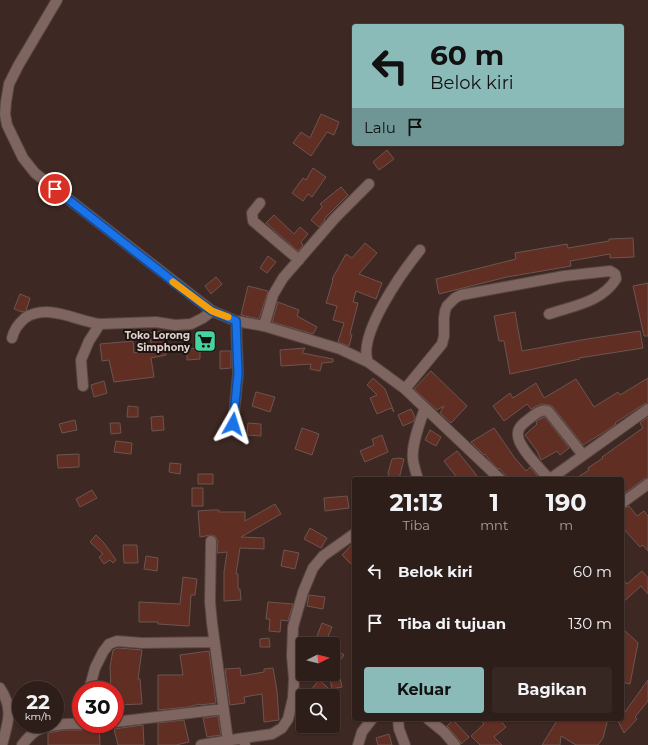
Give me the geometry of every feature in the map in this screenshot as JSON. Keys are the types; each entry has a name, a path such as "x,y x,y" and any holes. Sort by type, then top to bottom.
{"street":[{"path":"57,0 9,84 6,114 7,125 23,158 35,173 212,311 236,321 264,326 340,349 368,362 405,389 498,477"},
{"path":"264,326 272,295 283,278 335,218 369,184"},
{"path":"260,203 252,213 253,221 299,260"},
{"path":"368,362 366,358 367,344 376,318 394,284 420,250"},
{"path":"405,389 443,341 445,311 447,306 454,298 461,295 564,276 610,271 614,274 616,279 599,297 550,314"},
{"path":"12,338 14,329 20,322 38,312 66,315 100,324 156,322 175,325 191,324 203,318 212,311"},
{"path":"233,424 238,374 236,321"},
{"path":"83,386 81,360 89,341 100,324"},
{"path":"417,477 413,462 413,453 420,422 425,408"},
{"path":"552,477 648,409"},
{"path":"547,477 522,447 518,437 520,428 528,419 542,410 548,410 583,455"},
{"path":"624,502 648,484"},
{"path":"201,745 228,741 244,741 272,734 282,728 288,719 293,698 293,627 303,592 313,568 323,556 352,535"},
{"path":"211,540 210,602 228,741"},
{"path":"91,681 102,652 110,644 117,641 142,643 214,642"},
{"path":"0,688 7,698 8,708 8,722 2,745"},
{"path":"124,721 223,709"},
{"path":"358,745 362,732 370,721"},
{"path":"398,721 399,729 405,745"},
{"path":"430,721 455,745"},
{"path":"22,745 35,732 48,727 72,724"}],"building":[{"path":"321,114 339,122 334,135 327,132 311,156 293,143 301,132 310,138"},
{"path":"387,150 394,159 379,170 373,162"},
{"path":"313,168 326,177 312,197 308,194 303,201 292,193 303,178 306,180"},
{"path":"341,187 348,195 324,219 325,220 319,227 311,220 322,207 320,204"},
{"path":"274,215 294,234 300,227 308,234 301,242 303,245 298,251 266,223"},
{"path":"633,238 634,257 610,258 610,254 570,261 571,266 507,277 439,294 436,279 516,259 515,253 567,244 568,248 609,241 609,239"},
{"path":"365,243 377,253 359,274 382,283 376,299 356,291 353,302 358,303 350,334 352,335 349,346 338,342 344,323 333,320 337,306 326,303 333,280 332,279 346,254 352,258"},
{"path":"268,256 276,262 267,273 260,268"},
{"path":"216,277 222,284 211,294 205,286"},
{"path":"648,283 648,336 644,336 633,286"},
{"path":"248,286 268,291 259,319 241,315"},
{"path":"20,294 30,298 26,311 22,312 14,309"},
{"path":"278,302 299,310 297,316 317,327 313,334 272,322"},
{"path":"515,312 522,351 640,331 643,348 579,358 580,359 510,374 504,341 499,341 494,316"},
{"path":"162,331 166,355 151,358 154,377 114,382 109,360 102,361 100,344 133,341 134,353 152,348 149,333"},
{"path":"200,348 200,359 187,360 187,349"},
{"path":"305,348 302,353 333,359 333,362 322,363 320,371 310,369 311,364 281,366 280,350"},
{"path":"220,351 231,351 231,368 220,369"},
{"path":"431,371 467,406 451,423 440,413 444,406 437,410 414,389"},
{"path":"373,378 385,389 394,412 391,408 377,414 370,398 377,395 367,385"},
{"path":"648,378 648,403 644,404 615,423 616,424 609,429 583,445 550,405 541,404 531,409 527,404 504,421 493,406 510,393 513,398 536,383 544,398 576,379 594,407 618,392 620,395"},
{"path":"104,381 107,393 94,397 91,385"},
{"path":"256,392 275,397 270,412 252,406"},
{"path":"128,406 138,407 138,417 127,417"},
{"path":"411,409 415,417 414,421 403,426 398,415"},
{"path":"163,416 164,430 152,431 151,417"},
{"path":"545,417 569,448 560,455 557,451 541,460 537,451 525,435 537,424 536,422 538,420"},
{"path":"648,417 648,478 644,479 624,494 624,477 578,477 589,470 588,468 603,458 602,457 643,428 640,423"},
{"path":"75,420 77,430 62,433 59,424"},
{"path":"110,423 120,423 121,433 111,434"},
{"path":"248,423 261,424 261,436 247,435"},
{"path":"302,428 319,434 312,455 295,449"},
{"path":"494,428 514,457 526,471 530,467 538,477 507,477 471,442"},
{"path":"430,430 441,437 436,446 425,440"},
{"path":"382,435 388,452 365,462 360,451 374,445 372,439"},
{"path":"116,441 132,443 131,454 114,452"},
{"path":"457,451 478,477 456,477 444,461"},
{"path":"79,454 79,467 58,468 57,455"},
{"path":"392,459 404,459 400,477 389,477 388,473"},
{"path":"170,463 181,464 180,474 169,472"},
{"path":"198,474 213,474 213,484 198,484"},
{"path":"192,488 203,488 203,506 192,506"},
{"path":"92,490 97,498 80,507 76,499"},
{"path":"347,496 349,508 325,511 324,498"},
{"path":"275,504 281,514 241,537 264,538 264,549 240,548 236,574 238,574 238,589 240,589 241,600 224,601 224,572 227,552 217,553 218,541 215,536 211,535 200,537 198,511 219,510 219,512 245,512 245,521"},
{"path":"629,506 637,516 644,511 648,516 648,551 643,545 640,547 624,529 624,508"},
{"path":"310,528 327,538 321,548 304,539"},
{"path":"96,535 104,543 116,560 113,563 110,560 104,564 99,557 103,554 90,542"},
{"path":"352,544 352,565 342,555"},
{"path":"123,545 137,545 138,563 124,563"},
{"path":"284,550 299,553 295,569 281,566"},
{"path":"146,556 158,558 157,571 144,569"},
{"path":"642,571 648,578 648,594 641,586 624,601 624,580 627,584"},
{"path":"183,577 197,579 195,595 191,595 189,626 158,624 158,622 139,622 139,602 180,604"},
{"path":"309,595 325,597 323,609 307,606"},
{"path":"268,602 293,604 288,621 281,620 280,632 269,631 270,619 266,619"},
{"path":"322,623 332,627 328,637 317,637"},
{"path":"624,630 638,643 630,684 624,682"},
{"path":"269,638 270,647 260,647 260,639"},
{"path":"118,648 142,650 138,679 140,679 142,704 124,705 124,681 111,681 110,667 113,650"},
{"path":"209,651 216,703 158,710 158,675 183,675 180,655"},
{"path":"340,652 344,655 340,660"},
{"path":"240,668 241,676 264,672 264,669 273,668 277,691 279,720 264,722 262,694 244,697 245,703 230,705 225,669"},
{"path":"340,678 342,687 332,689 330,681 340,681"},
{"path":"648,680 648,701 635,717 637,719 624,733 618,721 624,721 624,713"},
{"path":"318,681 328,688 327,689 312,689"},
{"path":"218,716 221,735 207,737 203,718"},
{"path":"184,720 189,742 176,745 158,745 158,723"},
{"path":"454,721 469,737 461,744 447,726"},
{"path":"482,721 501,721 506,727 494,737 502,745 480,745 471,736 484,724"},
{"path":"557,721 607,721 603,738 598,745 576,745 561,736 560,745 542,745"},
{"path":"143,725 144,745 118,745 115,733 124,733 124,728"},
{"path":"64,730 72,730 72,733 99,733 100,745 48,745 48,733 64,733"},
{"path":"389,734 392,745 378,745 376,738"}],"slow traffic":[{"path":"173,282 212,311 228,317"}],"place":[{"name":"Toko Lorong Simphony","path":"205,341"}],"route":[{"path":"55,189 202,304 212,311 236,321 238,374 233,424"}]}
